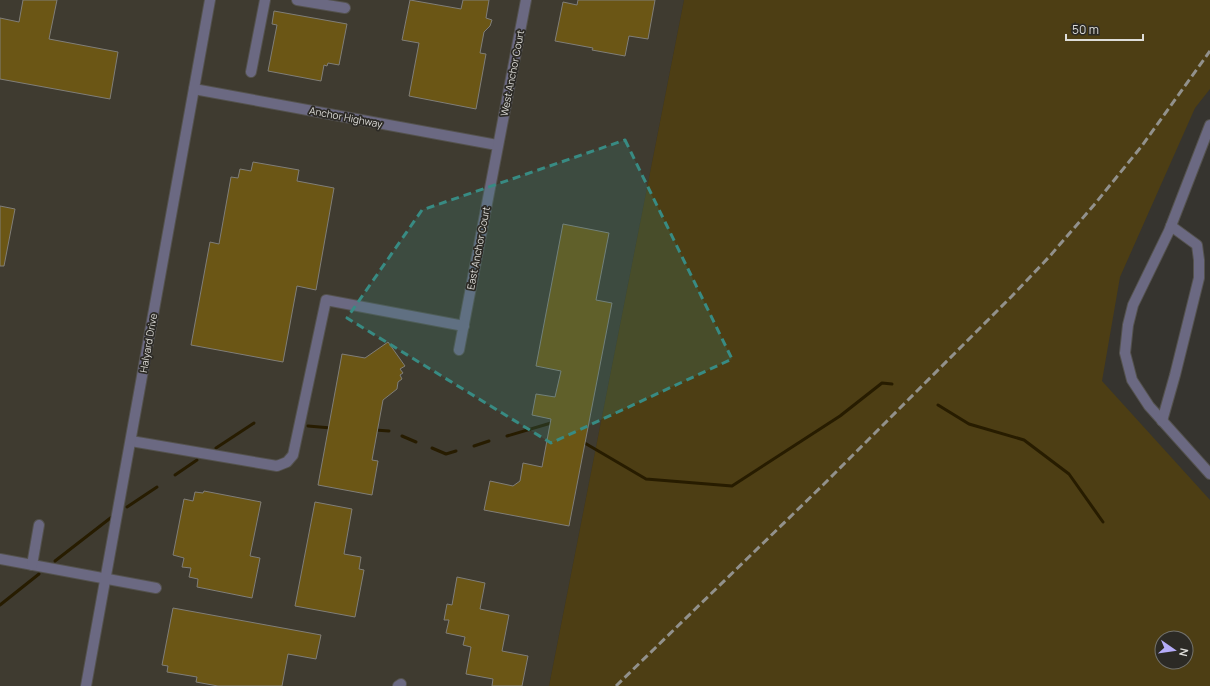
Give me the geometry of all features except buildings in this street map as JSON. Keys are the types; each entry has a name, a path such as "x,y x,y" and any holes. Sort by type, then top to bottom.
{"street":[{"name":"Halyard Drive","path":"86,686 210,0"},
{"path":"251,72 265,0"},
{"path":"297,0 345,8"},
{"name":"West Anchor Court","path":"497,145 526,0"},
{"name":"Anchor Highway","path":"194,88 497,145"},
{"path":"1210,125 1171,226 1133,305 1128,325 1125,353 1132,380 1149,406 1210,474"},
{"name":"East Anchor Court","path":"459,350 497,145"},
{"path":"1162,421 1199,278 1199,260 1196,245 1171,226"},
{"path":"131,441 277,466 287,462 293,455 326,300 464,326"},
{"path":"32,565 39,525"},
{"path":"0,559 156,588"}],"highlighted area":[{"path":"625,140 732,359 551,443 347,318 422,210"}],"shaded area":[{"path":"0,0 684,0 549,686 0,686"},
{"path":"684,0 1210,0 1210,89 1195,108 1120,277 1102,381 1210,500 1210,686 549,686"}],"waterway":[{"path":"583,442 646,479 732,486 840,416 882,383 892,384"},
{"path":"938,405 969,424 1024,440 1069,474 1103,522"},
{"path":"216,448 254,423"},
{"path":"507,436 551,423 554,425"},
{"path":"308,426 331,428"},
{"path":"375,430 389,431"},
{"path":"402,436 416,442"},
{"path":"474,446 489,441"},
{"path":"432,448 446,454 456,451"},
{"path":"175,475 197,460"},
{"path":"127,507 157,487"},
{"path":"55,561 113,516"},
{"path":"0,605 39,574"}],"railway":[{"path":"616,686 823,485 1049,257 1141,147 1210,51"}]}
